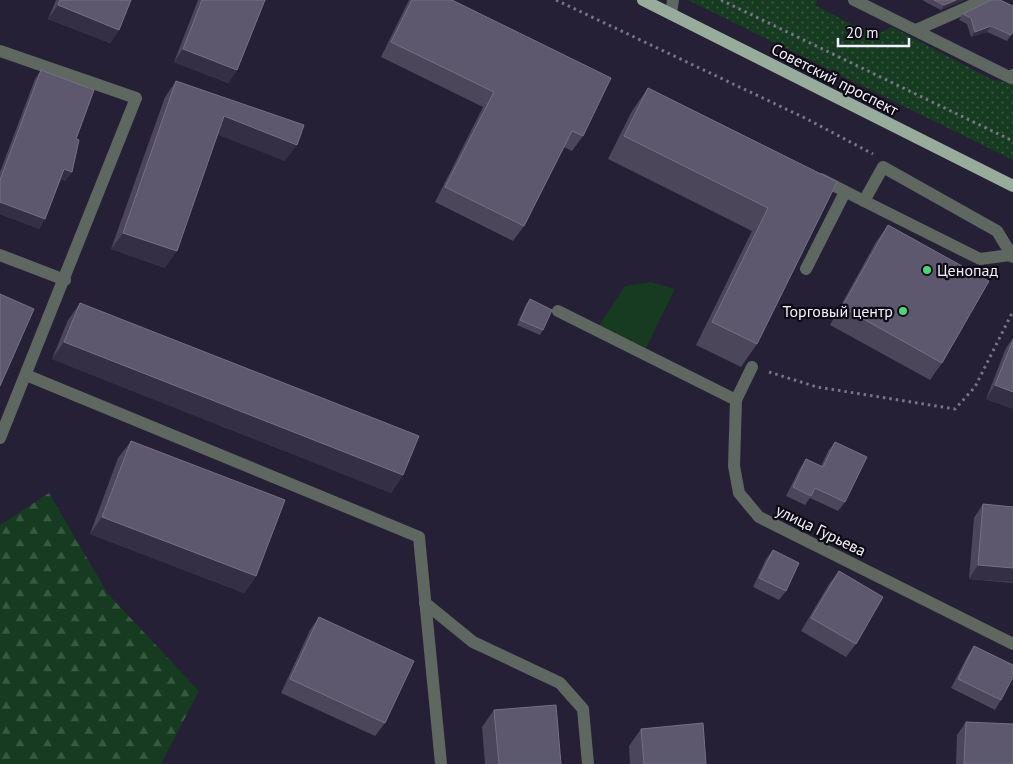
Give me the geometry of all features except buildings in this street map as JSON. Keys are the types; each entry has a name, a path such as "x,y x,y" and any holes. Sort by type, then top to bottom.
{"main road":[{"name":"Советский проспект","path":"643,0 1013,186"}],"street":[{"path":"671,14 673,0"},
{"path":"916,30 984,0"},
{"path":"862,2 1011,78 1013,75"},
{"path":"0,51 136,98 65,280 0,438"},
{"path":"811,174 845,192 980,259 1012,256 997,231 883,167 864,201"},
{"path":"806,269 845,192"},
{"path":"0,255 65,280"},
{"path":"558,311 736,400"},
{"name":"улица Гурьева","path":"752,367 736,400 734,466 739,493 759,518 1013,644"},
{"path":"26,375 419,537 441,764"},
{"path":"425,603 473,642 560,683 583,709 588,764"}],"path":[{"path":"556,0 805,118 883,159 883,167"},
{"path":"721,0 1013,141"},
{"path":"752,367 817,387 955,409 975,387 1013,311"}],"green space":[{"path":"688,0 817,0 815,5 874,36 892,27 993,80 1004,82 1013,80 1013,160"},
{"path":"651,282 675,289 646,348 598,327 625,286"},
{"path":"49,493 108,594 199,691 161,764 0,764 0,525"}],"place":[{"name":"Ценопад","path":"927,270"},
{"name":"Торговый центр","path":"903,311"}]}
